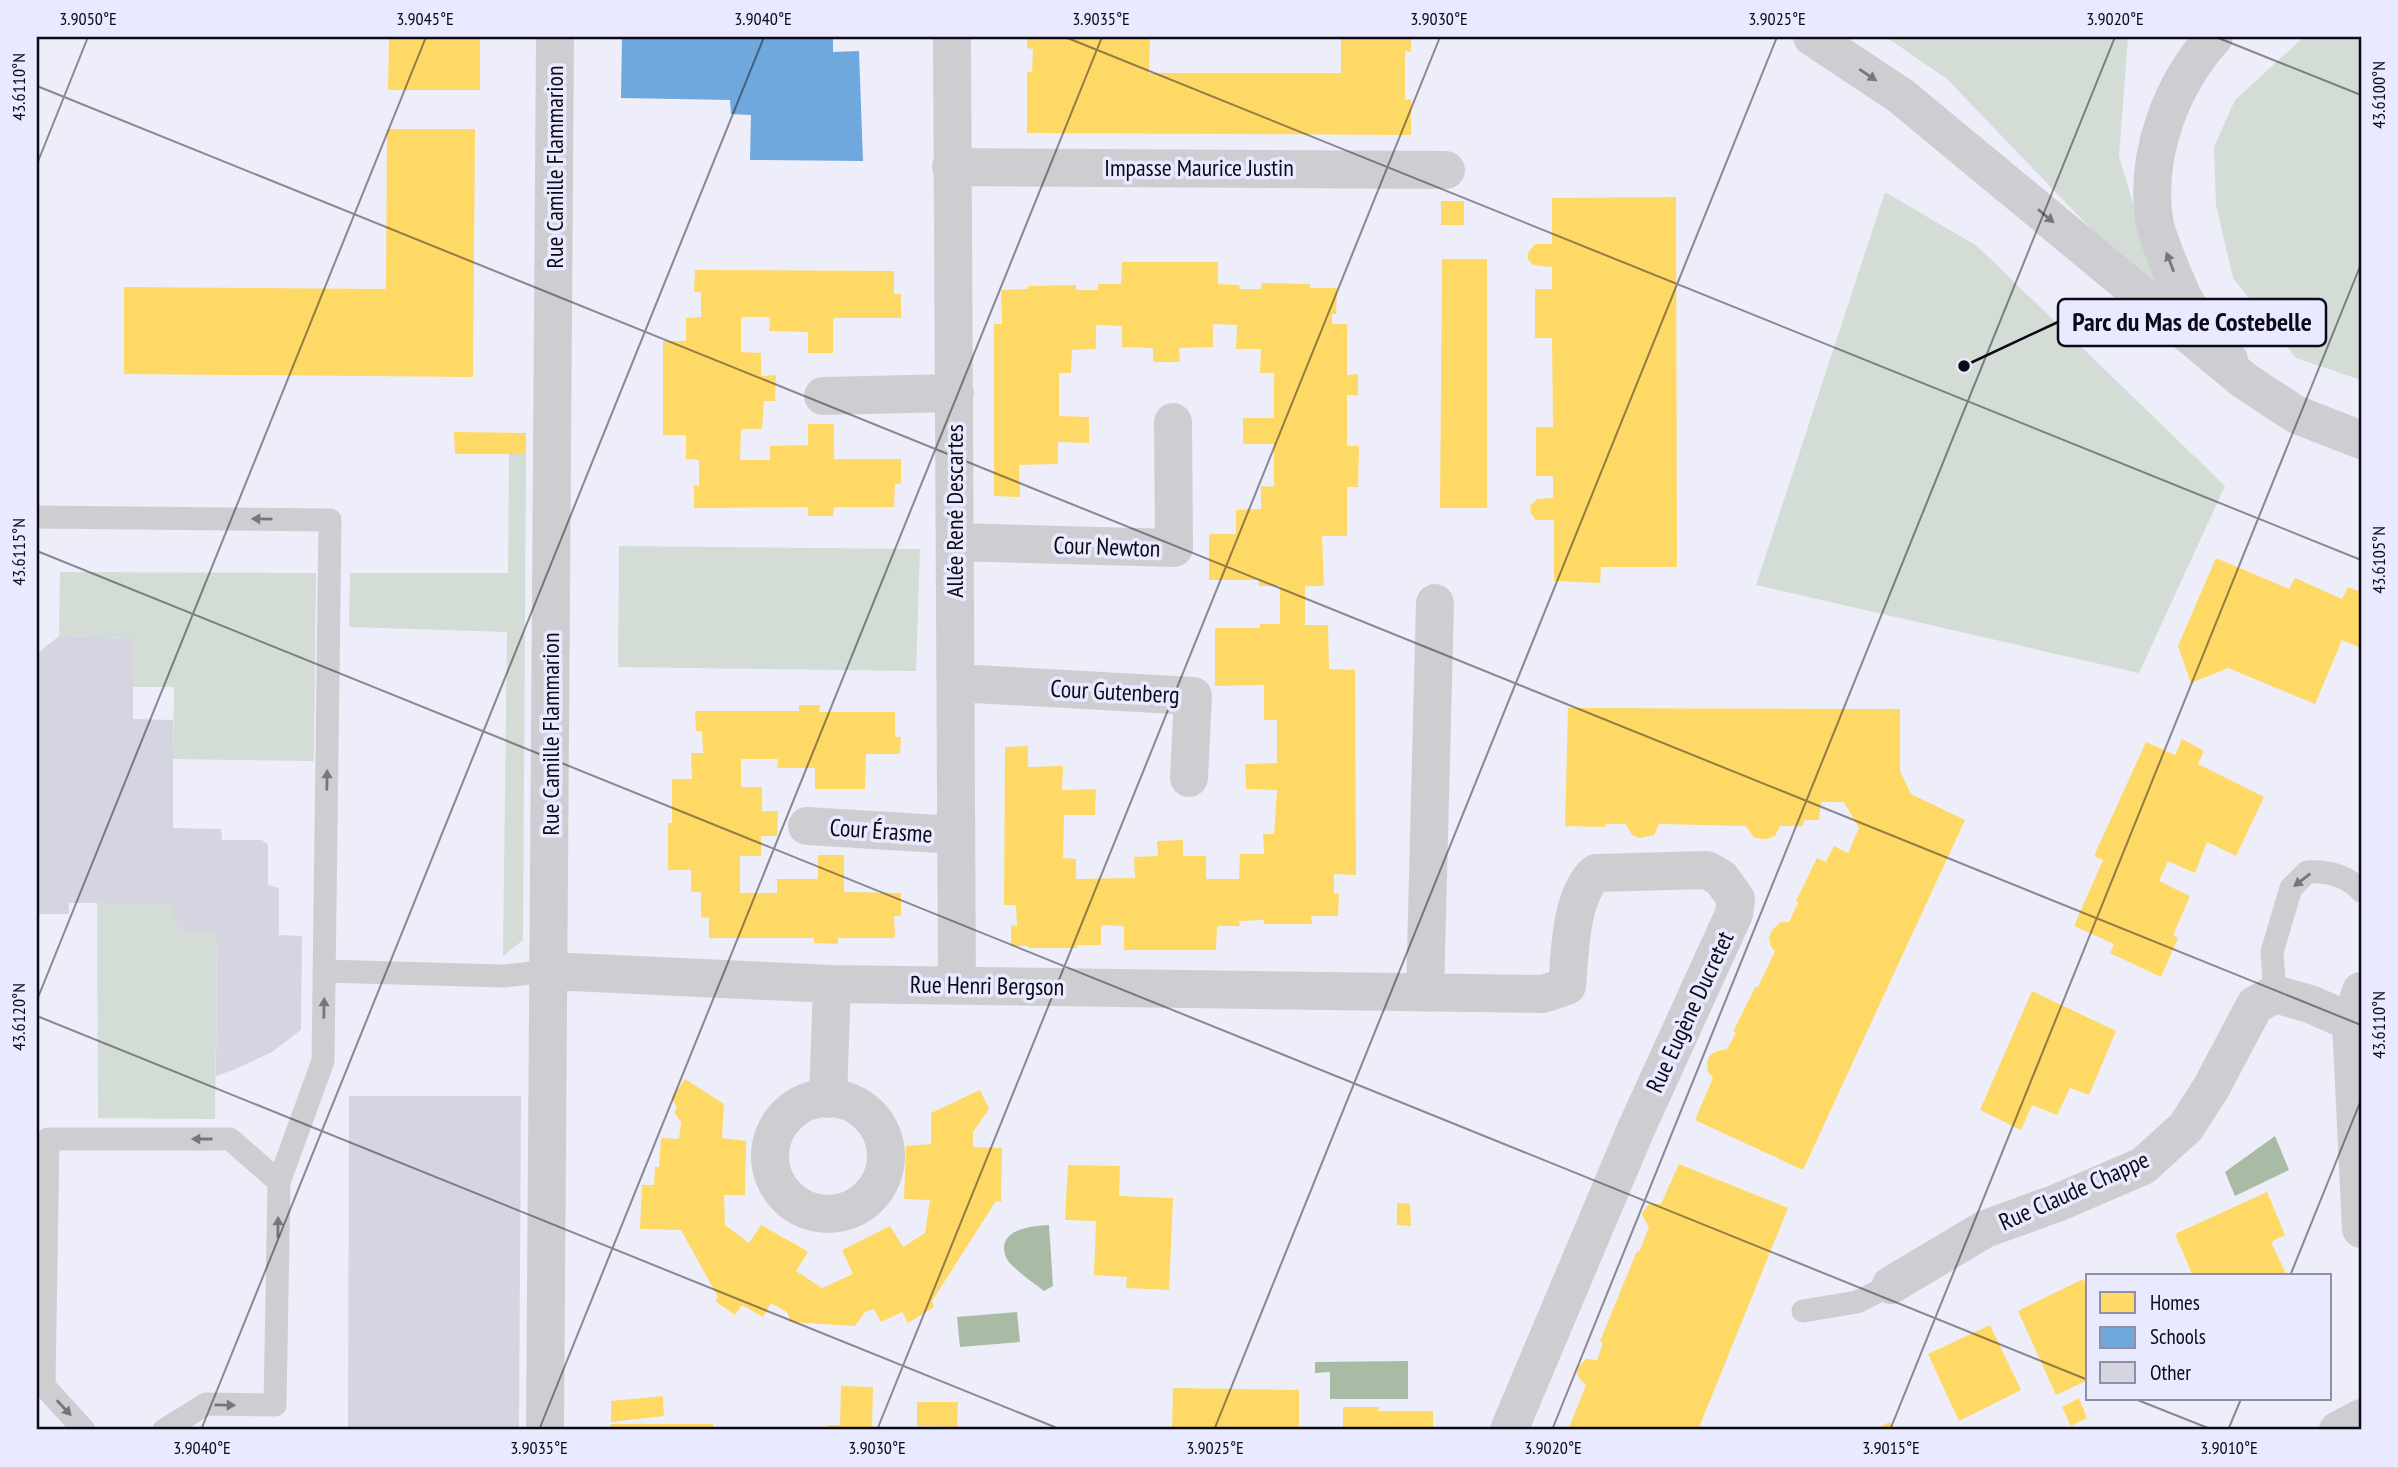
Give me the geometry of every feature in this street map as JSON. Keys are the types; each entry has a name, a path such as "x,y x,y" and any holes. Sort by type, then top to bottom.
{"street":[{"name":"Rue Camille Flammarion","path":"545,1430 555,37"},
{"name":"Allée René Descartes","path":"952,37 957,986"},
{"path":"1812,37 1901,96 2245,381 2295,414 2361,440"},
{"path":"2214,37 2197,56 2175,94 2163,129 2151,176 2154,222 2183,297 2245,381"},
{"name":"Impasse Maurice Justin","path":"951,167 1446,170"},
{"path":"823,396 955,393"},
{"name":"Cour Newton","path":"956,542 1174,548 1173,422"},
{"path":"1425,993 1435,603"},
{"name":"Cour Gutenberg","path":"956,682 1193,696 1189,778"},
{"name":"Cour Érasme","path":"807,826 956,835"},
{"name":"Rue Eugène Ducretet","path":"1508,995 1543,994 1567,986 1572,929 1585,882 1596,873 1707,870 1721,878 1736,899 1734,914 1636,1129 1509,1430"},
{"name":"Rue Henri Bergson","path":"550,971 832,984 1508,995"},
{"path":"828,1099 832,984"},
{"path":"2275,994 2310,1004 2356,1007 2361,1229"},
{"name":"Rue Claude Chappe","path":"1891,1285 1985,1229 2057,1203 2143,1166 2186,1127 2211,1088 2255,1005 2275,994"},
{"path":"2338,1430 2361,1418"}],"lane":[{"path":"37,517 330,520 323,1061 279,1182 275,1405 206,1404 164,1430"},
{"path":"2275,994 2272,952 2291,888 2307,872 2329,871 2357,886 2361,891"},
{"path":"324,971 503,976 550,971"},
{"path":"84,1430 40,1388 43,1139 230,1139 279,1182"},
{"path":"1803,1311 1857,1303 1891,1285"}],"shaded area":[{"path":"1886,37 2128,37 2119,156 2163,304 1947,79"},
{"path":"2304,37 2361,37 2361,380 2296,358 2233,278 2216,205 2214,147 2235,100"},
{"path":"1885,192 1977,246 2225,486 2139,673 1756,585"},
{"path":"509,454 526,454 523,940 503,956 507,632 349,627 350,573 508,573"},
{"path":"619,546 920,549 916,671 618,667"},
{"path":"60,572 316,573 314,761 173,759 174,687 132,687 133,638 59,636"},
{"path":"97,903 173,903 176,921 185,930 217,934 215,1119 98,1118"},
{"path":"2275,1136 2289,1170 2235,1196 2225,1172"},
{"path":"1049,1225 1053,1286 1044,1291 1010,1263 1004,1248 1005,1241 1014,1232 1028,1227"},
{"path":"1017,1312 1020,1342 960,1347 957,1317"},
{"path":"1408,1361 1408,1399 1330,1399 1330,1372 1315,1373 1315,1362"}],"building: Homes":[{"path":"389,37 480,37 480,90 388,90"},
{"path":"1027,37 1150,37 1149,73 1341,73 1341,37 1411,37 1411,52 1405,51 1405,100 1411,99 1411,135 1027,133 1027,72 1032,72 1033,49 1027,48"},
{"path":"387,129 475,129 473,377 124,374 124,287 386,289"},
{"path":"1676,197 1677,567 1601,567 1600,583 1554,581 1554,520 1536,520 1531,514 1530,506 1537,499 1553,498 1553,476 1536,476 1536,427 1553,427 1552,338 1535,338 1535,289 1552,289 1552,267 1533,265 1528,259 1528,253 1535,244 1552,244 1552,198"},
{"path":"1441,201 1464,201 1464,225 1441,225"},
{"path":"1442,259 1487,259 1487,508 1440,508"},
{"path":"1122,262 1218,262 1218,284 1239,285 1240,289 1261,289 1262,283 1310,284 1310,288 1337,288 1336,314 1332,314 1332,324 1347,324 1347,375 1358,374 1358,395 1347,395 1347,446 1359,446 1358,487 1347,487 1347,536 1322,536 1324,586 1305,586 1305,625 1328,625 1329,669 1355,670 1356,875 1334,874 1334,894 1339,894 1338,916 1311,916 1312,924 1264,924 1264,920 1239,921 1240,926 1217,926 1216,950 1124,950 1124,926 1101,925 1101,945 1077,945 1077,948 1011,946 1011,925 1017,926 1016,905 1004,905 1005,747 1028,746 1028,767 1063,766 1062,790 1096,789 1095,815 1064,815 1063,858 1076,859 1076,879 1135,878 1134,857 1158,856 1157,841 1183,840 1183,856 1206,856 1206,879 1239,879 1240,854 1264,854 1263,834 1274,834 1277,790 1246,789 1245,764 1277,763 1277,720 1264,720 1264,685 1215,686 1215,628 1260,628 1260,624 1280,624 1280,586 1259,586 1259,580 1209,580 1209,534 1236,534 1236,510 1261,509 1261,486 1274,487 1274,444 1243,444 1243,418 1274,418 1274,373 1260,373 1261,349 1236,349 1237,325 1213,324 1213,347 1179,348 1180,362 1153,362 1153,348 1122,347 1122,326 1096,325 1096,349 1072,350 1071,373 1059,373 1059,416 1089,417 1089,443 1058,442 1058,464 1019,465 1020,497 994,496 994,324 1002,324 1001,290 1028,289 1028,286 1076,285 1076,290 1098,290 1098,284 1121,284"},
{"path":"695,270 894,271 894,294 901,294 901,318 833,318 833,353 808,353 808,332 769,331 770,317 741,317 741,352 761,353 761,376 776,375 775,401 764,401 762,429 741,429 740,460 770,460 770,446 808,445 808,424 834,424 834,459 901,459 901,484 895,484 894,507 834,507 833,516 808,516 808,507 694,508 694,485 699,486 699,460 686,459 686,435 663,435 663,341 686,341 686,318 701,317 701,292 694,292"},
{"path":"454,432 526,433 526,454 455,454"},
{"path":"2216,558 2289,589 2295,578 2342,599 2348,587 2361,592 2361,643 2359,647 2342,640 2315,704 2228,668 2191,683 2178,646"},
{"path":"799,705 820,705 819,712 895,712 895,737 901,737 900,754 866,754 865,789 815,789 815,768 777,768 778,759 741,759 741,787 762,787 762,811 778,811 777,836 761,836 761,856 740,856 740,893 777,893 777,879 818,879 818,855 844,855 844,892 901,893 901,916 894,916 895,938 838,938 838,944 814,943 814,938 709,938 709,918 701,917 701,892 691,892 691,870 668,870 672,779 692,779 691,753 703,753 702,731 696,731 695,711 799,711"},
{"path":"1568,708 1900,709 1900,771 1911,794 1965,820 1803,1170 1695,1120 1713,1078 1708,1072 1710,1055 1727,1049 1755,987 1758,987 1775,951 1769,938 1772,930 1781,922 1789,922 1817,858 1826,862 1834,846 1848,853 1859,828 1844,802 1821,802 1819,820 1804,820 1803,826 1780,826 1775,836 1766,839 1754,838 1746,826 1659,824 1654,835 1640,838 1632,835 1626,824 1606,824 1605,827 1565,826"},
{"path":"2182,739 2204,751 2198,764 2264,797 2236,856 2207,842 2195,873 2168,861 2159,881 2190,896 2173,935 2178,938 2161,977 2110,953 2114,944 2074,926 2103,860 2094,856 2146,742 2175,755"},
{"path":"2032,991 2116,1031 2089,1095 2070,1088 2057,1115 2032,1105 2021,1130 1980,1110"},
{"path":"685,1079 724,1104 722,1138 746,1141 745,1195 724,1195 725,1225 749,1243 761,1225 802,1248 808,1252 796,1271 822,1288 853,1274 842,1250 890,1226 903,1247 925,1233 930,1200 904,1199 906,1146 931,1144 931,1113 980,1090 989,1109 973,1132 973,1147 1002,1148 1001,1202 996,1201 932,1301 934,1307 908,1323 902,1312 881,1322 874,1309 865,1312 855,1326 791,1322 787,1312 771,1303 763,1317 742,1305 735,1315 715,1301 718,1297 681,1230 640,1229 642,1185 654,1185 655,1167 659,1167 661,1138 679,1139 681,1122 674,1112 677,1108 672,1098"},
{"path":"1679,1164 1788,1208 1698,1430 1568,1430 1586,1385 1577,1374 1578,1367 1586,1359 1597,1360 1603,1343 1600,1341 1649,1227 1642,1215 1644,1210 1649,1204 1661,1204"},
{"path":"1068,1165 1120,1166 1119,1196 1173,1198 1169,1290 1126,1288 1127,1277 1094,1275 1096,1221 1065,1220"},
{"path":"2267,1192 2285,1235 2271,1242 2286,1274 2192,1274 2175,1234"},
{"path":"1397,1203 1410,1204 1411,1226 1397,1225"},
{"path":"2083,1279 2086,1284 2086,1381 2056,1395 2018,1311"},
{"path":"1990,1325 2021,1390 1959,1421 1928,1354"},
{"path":"841,1386 873,1387 872,1426 875,1430 828,1430 827,1425 840,1425"},
{"path":"1173,1388 1299,1390 1299,1430 1172,1430"},
{"path":"663,1396 664,1416 611,1422 611,1401"},
{"path":"2079,1398 2087,1418 2071,1426 2062,1407"},
{"path":"917,1402 958,1402 957,1427 917,1426"},
{"path":"1343,1407 1379,1407 1378,1411 1433,1411 1433,1430 1343,1430"},
{"path":"1890,1422 1894,1430 1872,1430"},
{"path":"611,1424 713,1424 713,1430 611,1430"}],"building: Schools":[{"path":"622,37 833,37 833,52 859,51 863,161 750,160 751,115 731,114 730,100 621,98"}],"building: Other":[{"path":"59,636 133,638 133,719 173,720 173,828 221,829 222,840 262,840 268,845 268,885 279,888 279,935 302,936 301,1030 272,1052 236,1069 216,1076 217,934 185,932 173,915 173,903 69,903 69,914 37,914 37,654"},
{"path":"349,1096 521,1096 519,1430 348,1430"}],"place":[{"name":"Parc du Mas de Costebelle","path":"1964,366"}]}
